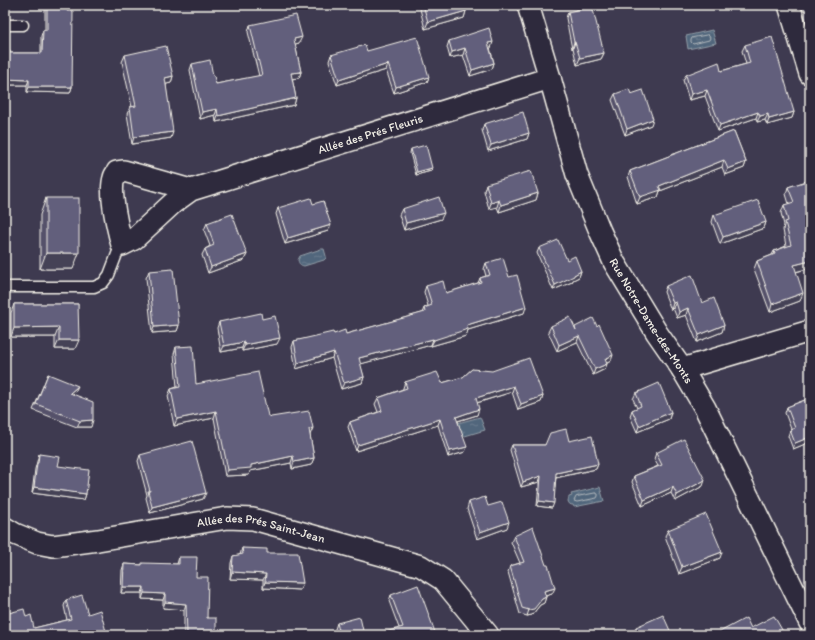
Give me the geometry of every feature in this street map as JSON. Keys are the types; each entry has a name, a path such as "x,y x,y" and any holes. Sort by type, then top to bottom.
{"street":[{"name":"Rue Notre-Dame-des-Monts","path":"528,5 550,78 576,175 614,262 705,408 810,623"},
{"path":"789,5 810,74"},
{"name":"Allée des Prés Fleuris","path":"122,245 134,239 173,203 191,190 550,78"},
{"path":"122,245 117,227 114,199 113,179 117,172 124,170 191,190"},
{"path":"682,369 810,331"},
{"name":"Allée des Prés Saint-Jean","path":"5,528 37,543 53,546 98,540 227,518 253,519 421,566 442,580 488,635"}],"lane":[{"path":"5,25 23,25"},
{"path":"5,287 94,287 103,283 109,275 122,245"}],"water":[{"path":"712,30 716,43 688,49 686,36"},
{"path":"324,249 326,256 324,260 304,266 299,263 298,260 300,256"},
{"path":"480,417 485,430 458,438 454,424"},
{"path":"600,487 604,501 574,507 573,505 570,505 568,501 569,497 572,496 571,494"}],"building":[{"path":"47,5 67,5 67,11 73,11 72,87 29,87 29,80 5,79 5,50 10,50 10,53 42,53 43,30 47,30"},
{"path":"423,5 465,5 466,11 428,22"},
{"path":"592,6 604,53 580,58 574,42 568,12"},
{"path":"296,15 302,37 294,39 301,72 291,73 296,98 218,116 217,109 202,112 192,64 210,60 216,84 262,75 250,25"},
{"path":"489,28 493,42 488,43 494,63 472,70 465,48 452,52 449,41"},
{"path":"417,37 429,77 396,87 388,64 339,80 331,55 365,45 367,51"},
{"path":"772,37 794,112 769,119 768,114 760,116 758,112 720,125 707,90 691,94 686,75 719,62 721,71 750,63 745,45"},
{"path":"166,46 173,76 165,78 173,132 134,137 130,107 136,106 125,55"},
{"path":"629,89 631,94 643,90 653,119 627,129 615,94"},
{"path":"523,112 529,133 491,145 484,124"},
{"path":"734,131 746,162 728,169 724,160 659,186 661,190 640,197 630,171"},
{"path":"426,145 432,168 417,172 411,149"},
{"path":"531,171 538,193 501,205 499,200 491,203 486,184"},
{"path":"810,180 810,261 794,265 803,293 772,304 757,261 775,254 774,251 791,245 785,222 788,221 784,205 794,202 788,187"},
{"path":"439,197 444,213 406,223 402,209"},
{"path":"46,198 79,198 79,253 46,253"},
{"path":"311,198 313,204 323,201 331,225 288,238 278,208"},
{"path":"758,200 766,222 723,237 714,215"},
{"path":"232,214 247,254 211,267 205,249 214,245 207,223"},
{"path":"558,240 567,260 575,256 581,271 555,285 539,248"},
{"path":"503,258 509,277 517,275 526,307 467,325 468,329 434,340 433,339 359,358 364,377 344,383 334,352 298,363 294,341 333,332 334,334 345,330 346,334 425,312 424,308 432,305 426,286 443,281 446,293 481,282 480,278 490,275 486,263"},
{"path":"173,269 179,325 154,327 149,271"},
{"path":"692,275 702,303 714,298 724,325 699,335 688,308 679,312 676,302 673,303 666,286"},
{"path":"14,304 78,304 79,340 59,340 59,327 14,328"},
{"path":"261,313 262,319 275,316 280,338 245,345 244,342 224,346 219,322"},
{"path":"570,317 576,330 575,327 593,318 597,326 599,324 613,355 605,359 607,364 595,369 579,336 559,345 551,326"},
{"path":"193,346 196,384 258,372 268,416 271,417 309,411 313,428 309,429 314,458 294,462 293,456 251,465 251,468 228,470 216,411 177,419 171,389 180,387 176,347"},
{"path":"529,358 543,396 521,404 514,386 476,398 479,409 456,417 467,447 450,451 440,419 358,445 350,422 382,411 378,398 407,388 405,382 437,372 442,383 463,377 472,369 492,371"},
{"path":"48,374 78,386 70,393 93,402 93,420 80,421 36,404"},
{"path":"659,383 671,412 639,426 632,410 641,406 636,393"},
{"path":"810,398 810,437 795,443 790,430 795,428 787,407"},
{"path":"566,429 569,441 592,436 598,464 556,473 554,503 539,501 541,476 523,482 512,445 545,445 550,433"},
{"path":"684,439 705,480 677,495 673,487 644,500 634,476 662,465 656,453"},
{"path":"192,441 206,493 152,507 148,491 150,491 140,455"},
{"path":"39,454 60,457 58,466 89,470 86,494 34,487"},
{"path":"485,497 488,506 502,502 509,522 480,532 469,502"},
{"path":"706,514 722,552 682,567 668,530"},
{"path":"533,527 546,565 548,565 555,588 544,591 546,597 542,599 534,609 529,610 522,608 510,566 524,562 514,536"},
{"path":"242,548 267,549 267,553 298,553 303,583 265,582 266,574 232,572 233,556 243,554"},
{"path":"179,557 197,557 196,577 208,577 207,618 216,618 216,632 202,632 203,635 187,635 186,604 165,602 165,594 144,593 144,587 123,587 124,564 179,564"},
{"path":"418,585 436,635 374,635 403,627 391,595"},
{"path":"82,595 88,614 100,610 107,635 8,635 5,625 5,614 24,609 26,617 31,615 34,628 71,619 66,600"},
{"path":"663,615 672,635 640,635 636,627"},
{"path":"774,616 785,635 714,635 746,618 751,628"},
{"path":"360,617 364,635 340,635 337,623"},
{"path":"452,631 453,635 442,635"}]}
